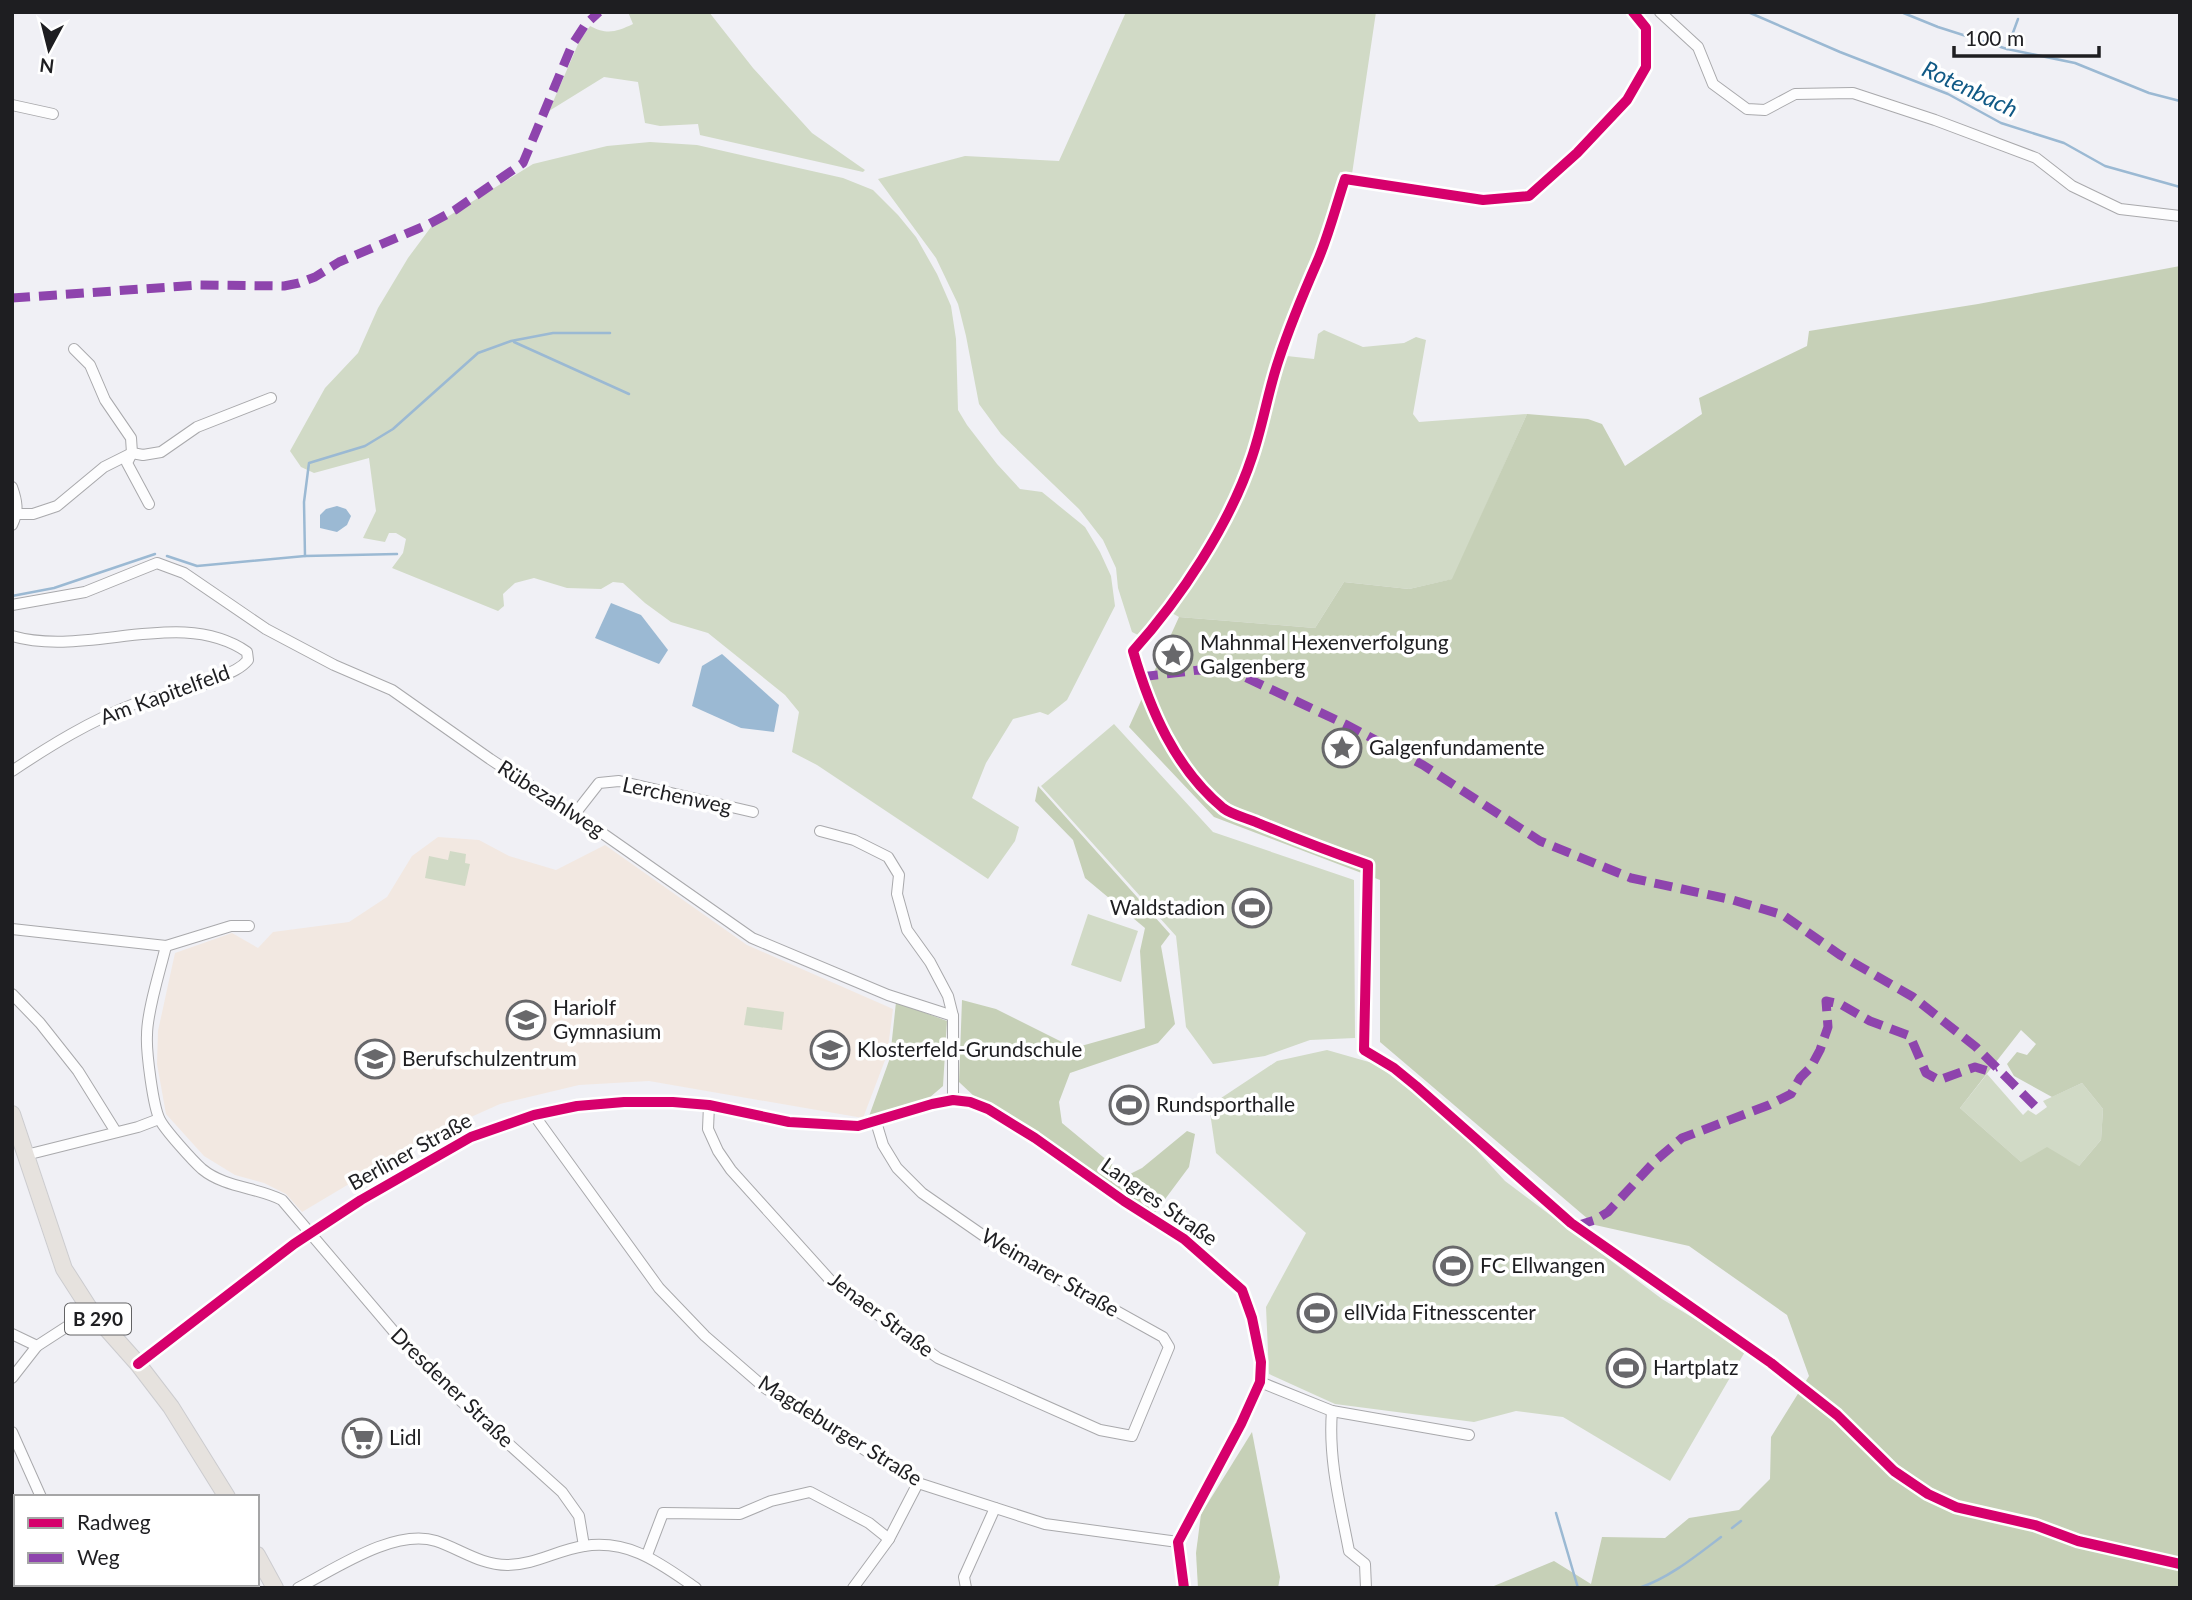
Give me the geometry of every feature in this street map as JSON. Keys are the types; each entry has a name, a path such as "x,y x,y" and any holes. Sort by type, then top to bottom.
{"main road":[{"name":"B 290","path":"13,1121 56,1250 75,1287 91,1311 138,1364 171,1407 226,1495"},
{"path":"259,1559 275,1588"}],"street":[{"path":"1660,12 1698,47 1713,84 1747,109 1765,110 1795,94 1853,93 2036,158 2072,186 2120,209 2180,216"},
{"path":"12,106 53,114"},
{"path":"74,349 90,365 105,400 131,438 132,453 127,463 149,504"},
{"path":"17,514 33,514 57,506 104,467 132,453 143,455 161,452 197,427 271,397"},
{"path":"12,487 17,499 17,514 12,525"},
{"name":"Rübezahlweg","path":"12,605 85,592 158,563 184,573 266,629 334,665 392,690 752,938 888,995 953,1016"},
{"name":"Am Kapitelfeld","path":"12,636 48,643 72,643 167,632 204,635 233,642 247,652 248,660 243,667 203,685 136,703 99,718 12,771"},
{"name":"Lerchenweg","path":"575,815 599,783 619,781 753,812"},
{"path":"820,831 854,840 888,857 899,875 897,894 907,930 930,962 948,996 953,1016 953,1100"},
{"path":"12,929 166,946 231,926 249,926"},
{"path":"26,1156 159,1119 148,1060 146,1032 166,946"},
{"path":"12,994 40,1023 78,1071 116,1132"},
{"name":"Berliner Straße","path":"138,1364 310,1234 361,1200 471,1137 534,1115 577,1106 624,1102 709,1105 789,1122 858,1126 953,1100"},
{"name":"Langres Straße","path":"953,1100 970,1102 988,1109 1035,1138 1124,1201 1184,1239 1242,1290 1252,1318 1261,1362 1260,1382 1241,1424 1178,1542"},
{"name":"Jenaer Straße","path":"709,1105 708,1129 731,1170 831,1281 938,1359 1100,1430 1132,1436"},
{"name":"Magdeburger Straße","path":"534,1115 659,1289 705,1336 765,1388 918,1483 1045,1524 1178,1542"},
{"name":"Dresdener Straße","path":"159,1119 202,1169 219,1179 245,1189 271,1194 282,1200 407,1348 451,1392 562,1492 579,1516 584,1546"},
{"name":"Weimarer Straße","path":"876,1122 883,1145 897,1168 922,1193 994,1243 1163,1337 1169,1347 1132,1436"},
{"path":"12,1378 37,1346 91,1311"},
{"path":"12,1334 37,1346"},
{"path":"1260,1382 1332,1411 1469,1435"},
{"path":"1332,1411 1332,1461 1344,1525 1349,1550 1365,1564 1366,1588"},
{"path":"12,1432 40,1495"},
{"path":"854,1588 889,1539 918,1483"},
{"path":"647,1555 663,1513 740,1514 771,1502 810,1492 869,1523 889,1539"},
{"path":"966,1588 964,1577 995,1508"},
{"path":"298,1588 385,1544 410,1538 436,1541 480,1560 504,1565 527,1564 584,1546 620,1546 647,1555 696,1588"},
{"path":"1178,1542 1184,1588"}],"shaded area":[{"name":"Hariolf Gymnasium","path":"438,837 479,840 509,856 556,870 605,845 747,945 893,1009 887,1055 863,1118 649,1081 579,1085 500,1104 433,1134 302,1212 286,1194 264,1183 235,1175 204,1156 166,1114 157,1064 158,1031 175,953 232,933 258,948 273,932 349,922 387,897 412,856"}],"green space":[{"path":"628,12 709,12 753,68 812,133 865,170 863,172 700,135 698,124 660,126 645,123 638,82 604,77 549,111 579,42 590,26 607,31 622,29 633,24"},
{"path":"1126,12 1376,12 1352,174 1340,172 1316,257 1304,277 1276,362 1249,457 1227,509 1178,590 1150,629 1140,636 1132,632 1118,588 1116,568 1103,540 1079,509 1001,434 979,404 958,304 936,258 878,179 965,156 1059,161"},
{"path":"650,142 697,145 843,178 873,190 916,237 951,306 956,339 958,410 967,425 1020,489 1042,492 1085,527 1100,552 1111,576 1115,606 1067,700 1048,715 1040,712 1013,719 986,763 972,798 1019,827 1015,841 988,879 817,765 792,752 799,712 785,695 708,633 671,622 623,583 613,582 601,589 567,588 534,578 515,583 503,594 504,606 498,611 392,568 403,553 406,539 396,533 389,533 385,542 363,538 376,511 369,458 314,473 301,467 290,451 325,388 358,353 378,308 408,258 431,227 533,164 607,146"},
{"path":"2180,266 2180,1588 1489,1588 1554,1561 1591,1584 1602,1537 1665,1538 1689,1518 1739,1510 1770,1479 1771,1437 1809,1376 1787,1315 1689,1246 1595,1225 1380,1042 1380,880 1214,817 1129,727 1179,617 1315,628 1344,582 1409,589 1452,579 1527,414 1588,419 1602,424 1625,466 1702,414 1699,398 1807,346 1809,331 1978,304","holes":["2021,1030 2036,1044 2027,1055 2017,1052 2007,1064 2014,1076 2052,1097 2082,1083 2103,1109 2101,1140 2079,1166 2047,1147 2021,1162 1960,1108"]},
{"path":"1324,330 1363,347 1404,343 1416,337 1426,340 1413,414 1419,422 1527,414 1453,579 1409,589 1344,582 1315,628 1179,617 1170,612 1235,510 1251,471 1287,356 1314,359 1318,334"},
{"name":"Waldstadion","path":"1114,724 1213,832 1354,880 1355,1038 1310,1040 1265,1056 1213,1064 1186,1027 1176,936 1041,786"},
{"path":"1038,786 1170,934 1161,946 1175,1024 1158,1043 1070,1073 1059,1102 1062,1123 1126,1176 1142,1168 1187,1131 1195,1134 1189,1167 1154,1214 1023,1124 976,1098 959,1082 962,1000 996,1009 1074,1048 1145,1028 1140,951 1145,928 1085,878 1073,840 1035,801"},
{"path":"450,851 466,854 465,863 470,864 465,886 425,878 429,856 448,860"},
{"path":"1088,914 1138,931 1121,982 1071,965"},
{"path":"896,1002 947,1021 943,1086 929,1098 868,1119 890,1058"},
{"path":"747,1007 784,1012 782,1030 744,1025"},
{"name":"FC Ellwangen","path":"1327,1050 1376,1064 1451,1122 1505,1181 1662,1299 1746,1350 1670,1481 1563,1417 1516,1411 1474,1422 1335,1404 1269,1374 1266,1307 1306,1233 1216,1153 1209,1106 1277,1061"},
{"path":"1987,1074 2023,1115 2028,1110 2036,1115 2047,1107 2043,1101 2082,1083 2103,1109 2101,1140 2079,1166 2022,1163 1960,1108"},
{"path":"1252,1432 1280,1577 1278,1588 1198,1588 1196,1553 1201,1514"}],"water":[{"path":"337,506 346,509 351,516 347,525 337,532 320,528 320,515 326,509"},
{"path":"611,603 641,615 668,650 659,664 595,638"},
{"path":"722,654 779,705 774,732 741,728 692,706 702,666"}],"waterway":[{"name":"Rotenbach","path":"1748,12 1840,52 1948,94 2001,123 2064,143 2105,166 2180,187"},
{"path":"1901,12 2007,49 2075,63 2149,93 2180,101"},
{"path":"2007,49 2018,19"},
{"path":"305,556 304,502 309,463 365,446 393,429 478,353 511,341 553,333 610,333"},
{"path":"514,342 629,394"},
{"path":"12,596 54,588 155,554"},
{"path":"167,556 197,566 305,556 397,554"},
{"path":"1556,1513 1578,1588"},
{"path":"1732,1528 1741,1521"},
{"path":"1639,1588 1672,1572 1721,1537"}],"marked path":[{"path":"12,298 200,285 284,286 315,277 339,262 429,224 455,210 523,163 572,45 585,25 599,12"},
{"path":"1140,677 1199,670 1234,672 1345,724 1423,765 1540,841 1631,878 1733,900 1783,915 1840,955 1913,997 1976,1047 2036,1107"},
{"path":"1576,1226 1595,1220 1608,1212 1655,1161 1682,1138 1791,1094 1820,1050 1828,1027 1826,1001 1840,1004 1870,1021 1910,1036 1926,1073 1939,1080 1975,1067 1988,1071 1996,1067"}],"cycle path":[{"path":"1633,12 1646,28 1646,67 1627,100 1577,153 1529,196 1483,200 1345,179 1322,250 1283,346 1256,445 1231,508 1186,584 1133,651 1147,695 1178,756 1191,775 1223,808 1235,815 1368,865 1364,1050 1394,1068 1416,1086 1571,1223 1771,1363 1837,1415 1894,1471 1928,1494 1956,1507 2035,1525 2078,1541 2180,1564"},
{"path":"138,1364 294,1244 361,1200 471,1137 534,1115 577,1106 673,1102 709,1105 789,1122 858,1126 932,1104 953,1100 970,1102 988,1109 1035,1138 1124,1201 1184,1239 1242,1290 1252,1318 1261,1362 1260,1382 1241,1424 1178,1542 1184,1588"}],"place":[{"name":"Mahnmal Hexenverfolgung Galgenberg","path":"1173,655"},
{"name":"Galgenfundamente","path":"1342,748"},
{"name":"Waldstadion","path":"1252,908"},
{"name":"Hariolf Gymnasium","path":"526,1020"},
{"name":"Klosterfeld-Grundschule","path":"830,1050"},
{"name":"Berufschulzentrum","path":"375,1059"},
{"name":"Rundsporthalle","path":"1129,1105"},
{"name":"FC Ellwangen","path":"1453,1266"},
{"name":"ellVida Fitnesscenter","path":"1317,1313"},
{"name":"Hartplatz","path":"1626,1368"},
{"name":"Lidl","path":"362,1438"}]}
